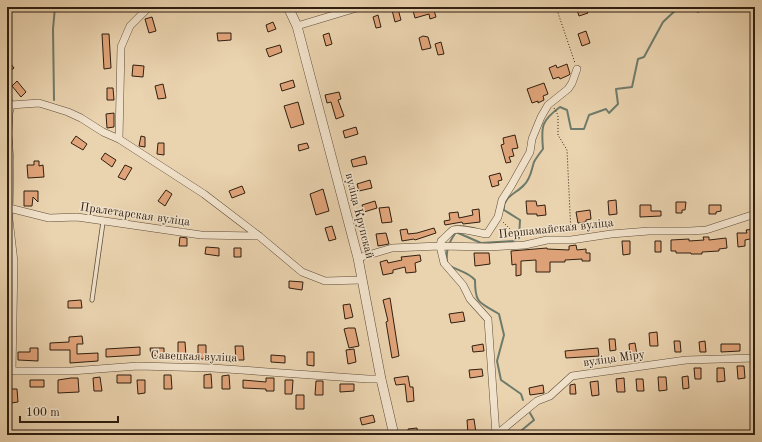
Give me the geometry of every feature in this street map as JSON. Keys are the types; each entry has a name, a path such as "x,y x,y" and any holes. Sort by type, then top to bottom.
{"street":[{"path":"119,139 121,46 130,26 149,7"},
{"name":"вуліца Крупскай","path":"288,7 297,26 358,258 381,379 394,435"},
{"path":"297,26 360,7"},
{"path":"496,435 488,319 470,299 463,285 444,263 445,247 441,241 454,230 462,229 487,234 498,217 502,200 514,182 530,152 532,139 537,124 548,105 568,89 577,69"},
{"path":"7,98 11,105 8,134 10,261 9,371"},
{"path":"11,105 39,103 81,118 103,132 119,139 204,194 259,236 302,272 326,281 361,280"},
{"name":"Пралетарская вуліца","path":"8,208 48,218 77,217 103,222 201,235 259,236"},
{"name":"Першамайская вуліца","path":"358,258 392,248 525,245 547,240 571,240 641,231 706,230 755,214"},
{"name":"вуліца Міру","path":"496,435 537,401 550,396 572,376 686,360 755,358"},
{"name":"Савецкая вуліца","path":"9,371 71,371 138,366 197,367 381,379"}],"lane":[{"path":"92,300 103,222"}],"path":[{"path":"556,7 577,69"},
{"path":"690,7 691,11"},
{"path":"553,107 558,115 558,136 567,150 571,240"},
{"path":"498,217 521,240"}],"building":[{"path":"412,7 433,7 436,17 430,19 429,14 415,18"},
{"path":"576,7 585,7 588,13 579,16"},
{"path":"398,9 401,20 395,22 392,10"},
{"path":"378,15 381,27 376,28 373,17"},
{"path":"152,17 156,31 149,33 145,19"},
{"path":"273,22 276,29 268,32 266,25"},
{"path":"586,31 590,43 582,46 578,34"},
{"path":"217,33 231,33 231,40 218,41"},
{"path":"329,33 332,44 326,46 323,35"},
{"path":"102,34 109,34 111,68 104,69"},
{"path":"423,36 428,37 431,48 422,50 419,38"},
{"path":"441,42 444,54 438,55 435,44"},
{"path":"280,45 282,52 269,57 266,49"},
{"path":"7,59 14,68 7,74"},
{"path":"567,64 570,74 560,79 559,77 553,79 549,68 556,65 557,68"},
{"path":"133,65 144,66 143,77 132,76"},
{"path":"293,80 295,87 282,91 280,84"},
{"path":"17,81 26,92 21,97 12,86"},
{"path":"544,83 548,94 543,96 544,100 538,103 538,101 532,103 527,89"},
{"path":"163,84 166,98 158,99 155,86"},
{"path":"107,88 113,88 114,100 107,100"},
{"path":"339,92 341,99 338,100 344,116 336,119 331,102 327,103 325,95"},
{"path":"298,102 304,124 291,128 284,106"},
{"path":"114,113 114,127 107,128 106,114"},
{"path":"356,127 358,134 345,138 343,131"},
{"path":"515,135 518,148 512,149 514,156 509,157 511,162 506,163 501,145 504,144 503,138"},
{"path":"76,136 87,144 83,150 71,143"},
{"path":"141,136 145,137 145,147 139,146"},
{"path":"158,143 164,143 164,155 157,154"},
{"path":"307,143 309,148 299,151 298,145"},
{"path":"105,153 116,160 112,167 101,159"},
{"path":"365,156 367,164 353,167 351,160"},
{"path":"34,161 39,161 39,166 43,165 44,177 28,178 27,165 34,165"},
{"path":"125,165 132,168 125,180 118,177"},
{"path":"500,173 502,180 498,181 499,185 492,187 489,176"},
{"path":"370,180 372,188 359,191 357,184"},
{"path":"242,186 245,193 232,198 229,191"},
{"path":"323,189 329,211 316,215 310,194"},
{"path":"166,190 172,194 165,206 158,201"},
{"path":"24,191 38,191 38,202 33,197 32,206 24,206"},
{"path":"616,200 617,214 609,215 608,201"},
{"path":"375,201 377,208 364,212 362,205"},
{"path":"526,201 536,201 537,206 545,205 546,215 537,216 537,214 527,214"},
{"path":"676,202 686,202 685,210 682,210 682,213 676,213"},
{"path":"640,205 651,205 651,211 661,211 661,216 640,217"},
{"path":"709,205 721,205 721,211 716,212 716,214 709,214"},
{"path":"389,207 392,222 382,223 379,208"},
{"path":"479,209 480,222 463,224 462,222 445,225 444,221 450,220 449,213 458,212 459,218 473,215 472,210"},
{"path":"590,210 591,219 586,220 586,222 578,223 576,212"},
{"path":"332,226 336,239 329,241 325,228"},
{"path":"434,228 436,233 415,240 402,241 400,230 407,229 408,234"},
{"path":"755,229 755,238 745,240 745,246 738,247 737,233 747,233 746,230"},
{"path":"386,233 389,244 378,246 376,234"},
{"path":"180,237 187,238 187,246 179,246"},
{"path":"703,237 709,237 709,240 726,238 727,248 719,249 719,251 702,252 702,254 676,253 676,251 671,251 671,240 704,240"},
{"path":"622,241 630,241 630,254 623,255"},
{"path":"655,241 661,241 661,252 655,252"},
{"path":"576,245 577,250 586,249 586,253 590,253 590,261 582,261 582,259 565,260 565,262 550,262 550,272 536,272 536,260 521,261 521,275 516,276 516,264 512,265 511,251 547,248 569,250 569,246"},
{"path":"206,247 219,248 219,256 205,254"},
{"path":"234,248 241,248 241,257 234,257"},
{"path":"474,253 489,253 490,264 475,266"},
{"path":"420,255 421,261 415,263 416,272 406,273 405,267 393,270 393,273 383,275 380,262 387,260 388,263 402,260 401,257"},
{"path":"289,281 303,282 302,290 289,288"},
{"path":"390,298 399,356 392,358 386,322 388,321 383,300"},
{"path":"81,300 82,308 68,308 68,301"},
{"path":"350,304 353,317 345,319 343,305"},
{"path":"463,312 465,321 451,323 449,314"},
{"path":"355,328 359,346 349,348 344,329"},
{"path":"657,332 658,346 650,346 649,333"},
{"path":"82,336 83,344 77,344 77,354 98,353 98,361 70,363 70,350 50,350 50,343 69,342 69,337"},
{"path":"609,339 615,339 616,350 610,351"},
{"path":"674,341 680,341 681,352 675,352"},
{"path":"705,341 706,352 700,352 699,342"},
{"path":"178,342 185,342 186,356 178,356"},
{"path":"635,343 637,355 630,355 629,344"},
{"path":"483,344 484,351 473,352 472,346"},
{"path":"721,344 740,344 740,351 721,352"},
{"path":"198,345 206,345 206,359 198,359"},
{"path":"235,346 243,346 244,360 236,360"},
{"path":"140,347 140,355 106,357 106,349"},
{"path":"30,348 38,348 38,361 18,360 18,352 30,352"},
{"path":"150,348 164,348 164,355 151,356"},
{"path":"598,348 599,356 566,358 565,351"},
{"path":"354,349 356,362 348,364 346,350"},
{"path":"307,352 314,352 314,366 307,365"},
{"path":"271,355 285,356 285,363 271,362"},
{"path":"737,366 744,366 745,378 738,379"},
{"path":"694,368 701,368 701,379 695,379"},
{"path":"717,368 724,368 725,381 717,382"},
{"path":"482,369 483,376 470,378 469,370"},
{"path":"211,374 212,388 204,388 204,375"},
{"path":"117,375 131,375 131,383 117,383"},
{"path":"164,375 171,375 172,389 164,389"},
{"path":"229,375 230,389 222,389 222,376"},
{"path":"408,376 410,387 413,387 414,401 407,402 405,384 396,385 394,378"},
{"path":"688,376 689,388 683,389 682,377"},
{"path":"100,377 102,391 94,391 93,378"},
{"path":"658,377 666,377 667,390 659,391"},
{"path":"78,378 79,392 58,393 58,380"},
{"path":"266,378 274,378 274,391 266,391 266,389 243,388 243,380 266,382"},
{"path":"624,378 625,392 617,392 616,379"},
{"path":"636,379 643,379 644,391 637,391"},
{"path":"30,380 44,380 44,387 30,387"},
{"path":"137,380 145,380 145,393 138,394"},
{"path":"285,380 293,380 292,394 285,394"},
{"path":"316,381 323,381 323,395 315,395"},
{"path":"598,381 599,395 592,396 590,382"},
{"path":"340,384 354,384 354,391 340,392"},
{"path":"575,384 576,394 570,394 570,385"},
{"path":"543,385 544,393 530,395 529,388"},
{"path":"10,389 17,389 18,402 11,403"},
{"path":"296,395 304,395 304,409 296,409"},
{"path":"373,415 375,422 362,425 360,418"},
{"path":"474,419 476,433 468,434 467,420"},
{"path":"417,428 418,435 409,435 408,429"}],"waterway":[{"path":"54,100 53,29 55,7"},
{"path":"447,263 448,247 456,232 481,243 513,241 519,238 520,220 504,210 504,206 508,198 524,185 529,177 534,162 543,149 542,129 546,120 560,107 567,110 571,129 584,129 589,115 606,109 609,113 618,104 616,89 632,87 638,59 644,57 663,22 679,7"},
{"path":"693,7 698,12 703,7"},
{"path":"450,266 472,277 475,280 476,294 480,302 499,314 504,335 497,361 501,380 521,394 523,400"},
{"path":"516,435 534,420 530,413"}]}
